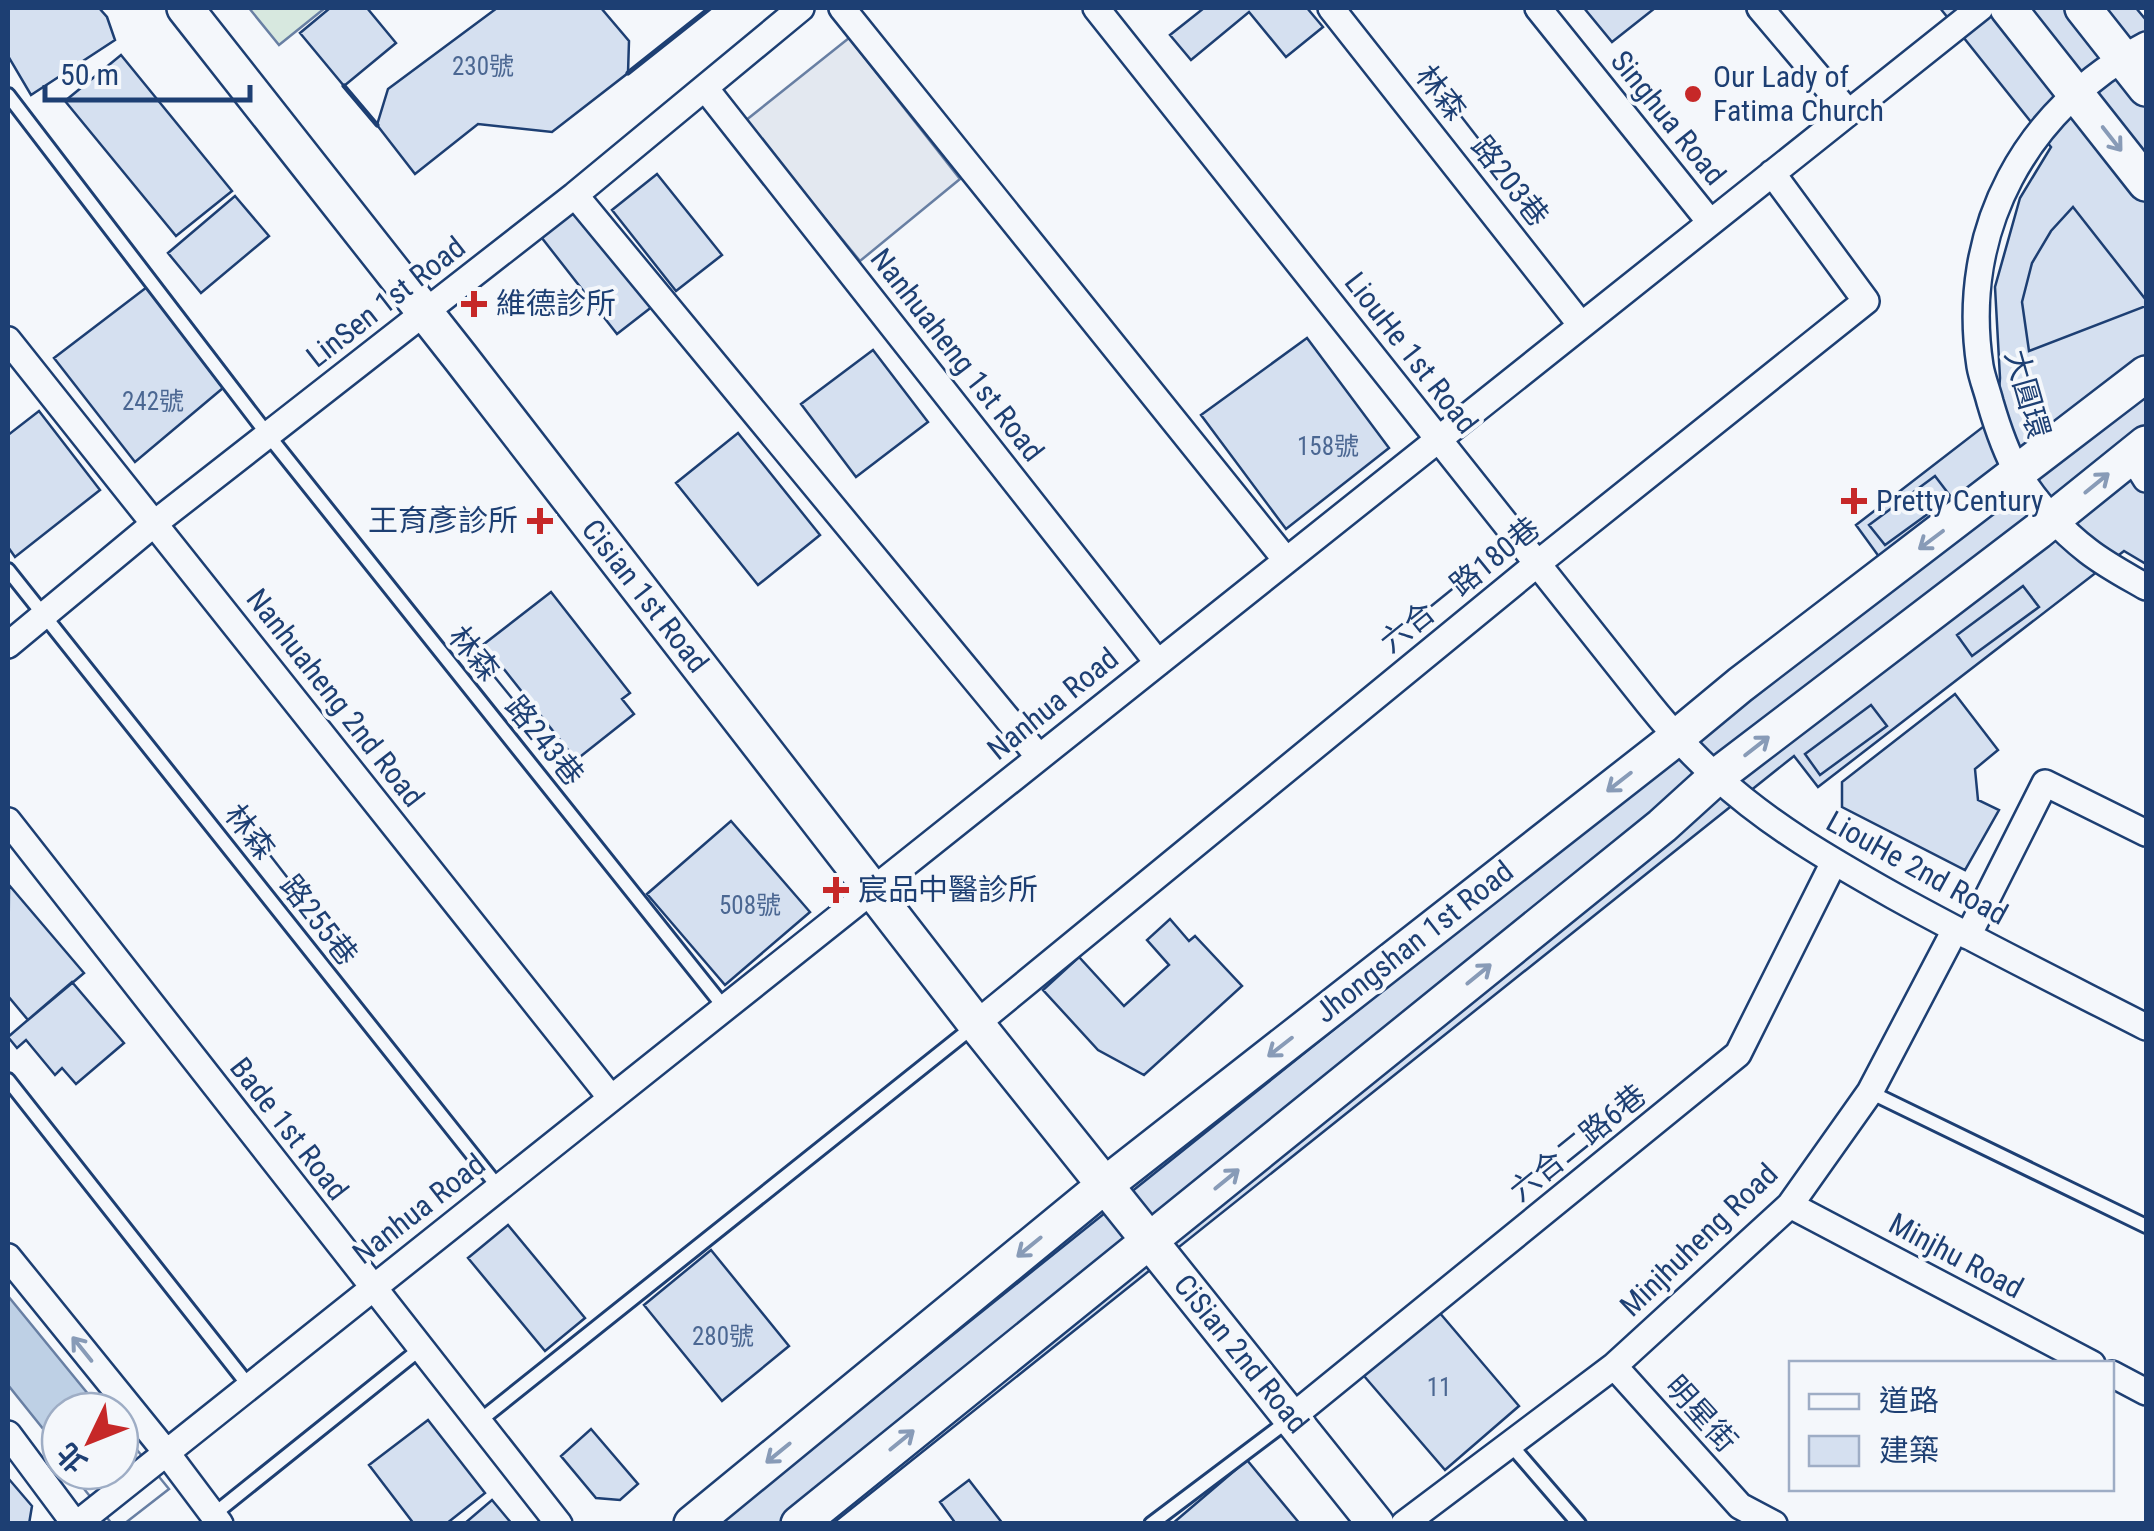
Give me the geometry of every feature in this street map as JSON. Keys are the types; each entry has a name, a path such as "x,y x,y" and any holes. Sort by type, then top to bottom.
{"main road":[{"name":"Cisian 1st Road","path":"184,8 1105,1185"},
{"path":"2008,8 2146,183"},
{"path":"2083,8 2135,51 2146,88"},
{"name":"Jhongshan 1st Road","path":"692,1524 1105,1185 1740,685 2146,374"},
{"path":"799,1524 1662,826 1716,777 2053,518 2141,459"},
{"name":"CiSian 2nd Road","path":"1105,1185 1376,1524"}],"street":[{"name":"LinSen 1st Road","path":"8,644 155,523 575,195 801,8"},
{"path":"842,8 1286,560"},
{"name":"LiouHe 1st Road","path":"1096,8 1676,738"},
{"name":"林森一路203巷","path":"1331,8 1581,325"},
{"name":"Singhua Road","path":"1538,8 1710,222"},
{"path":"1760,8 1848,112"},
{"name":"Nanhua Road","path":"76,1524 1980,8"},
{"name":"大圓環","path":"2135,51 2075,92 2054,113 2014,168 1988,231 1976,299 1980,367 1999,433 2018,474 2053,518 2088,551 2146,588"},
{"name":"Nanhuaheng 1st Road","path":"705,88 1158,663"},
{"name":"六合一路180巷","path":"976,1024 1537,564 1866,301 1772,173"},
{"path":"575,195 1038,757"},
{"name":"Nanhuaheng 2nd Road","path":"8,340 611,1098"},
{"name":"LiouHe 2nd Road","path":"1676,738 1760,812 1834,862 1961,933 2146,1027"},
{"name":"Minjhuheng Road","path":"1404,1524 1614,1366 1790,1205 1870,1092 2045,783 2146,833"},
{"name":"Bade 1st Road","path":"8,821 559,1524"},
{"name":"六合二路6巷","path":"1292,1418 1738,1054 1834,862"},
{"name":"Minjhu Road","path":"1790,1205 2086,1361"},
{"path":"8,1257 216,1519"},
{"name":"明星街","path":"1614,1366 1740,1506 1774,1524"},
{"path":"2114,1375 2146,1392"},
{"path":"8,1434 76,1524"}],"lane":[{"name":"林森一路243巷","path":"8,95 268,436 724,1008"},
{"name":"林森一路255巷","path":"8,570 499,1188"},
{"path":"478,1422 976,1024"},
{"path":"8,1080 249,1386"},
{"path":"1870,1092 2146,1226"},
{"path":"216,1519 420,1348"},
{"path":"1151,1524 1292,1418"},
{"path":"1510,1444 1579,1524"}],"shaded area":[{"path":"249,8 325,8 279,45"},
{"path":"849,38 960,179 860,261 745,121"}],"water":[{"path":"8,1296 86,1391 40,1391 40,1425 8,1385"}],"pier":[{"path":"140,1454 169,1489 124,1524 112,1524 86,1491 140,1491"}],"building":[{"path":"8,8 99,8 107,17 115,40 31,95 8,56"},
{"path":"330,8 367,8 396,43 344,86 300,33"},
{"path":"497,8 601,8 629,41 628,73 552,132 478,124 415,174 377,125 388,89"},
{"path":"1204,8 1307,8 1323,27 1286,57 1249,12 1191,60 1170,35"},
{"path":"1584,8 1655,8 1612,42"},
{"path":"1940,8 2136,8 2146,20 2146,564 2124,551 1818,787 1794,756 832,1524 717,1524 1534,869 1880,558 1856,525 1983,427 1998,404 1995,287 2020,198 2051,147"},
{"path":"121,55 232,191 176,236 65,101"},
{"path":"657,174 722,255 676,291 612,210"},
{"path":"235,196 269,236 201,293 168,253"},
{"path":"573,205 653,306 617,334 538,233"},
{"path":"2073,207 2146,300 2146,306 2029,351 2022,302 2032,263 2051,231"},
{"path":"147,287 223,388 135,462 54,358"},
{"path":"1307,338 1389,448 1286,529 1201,415"},
{"path":"873,350 928,422 856,477 801,404"},
{"path":"39,411 100,490 15,557 8,547 8,435"},
{"path":"738,433 820,535 758,585 676,483"},
{"path":"1935,476 1951,497 1885,545 1869,525"},
{"path":"2023,586 2039,607 1972,656 1957,635"},
{"path":"551,592 630,693 622,699 634,714 576,760 484,644"},
{"path":"1955,694 1998,750 1975,769 1978,800 1999,810 1965,870 1842,807 1842,782"},
{"path":"1871,705 1887,726 1820,775 1805,754"},
{"path":"731,821 810,912 725,985 647,894"},
{"path":"9,885 84,973 28,1020 8,996"},
{"path":"1170,919 1189,941 1195,936 1242,986 1144,1075 1098,1050 1043,990 1079,957 1124,1006 1169,965 1147,940"},
{"path":"72,982 124,1043 76,1084 62,1068 55,1075 26,1040 17,1048 8,1037"},
{"path":"508,1225 585,1318 545,1351 468,1258"},
{"path":"711,1250 789,1346 722,1401 644,1305"},
{"path":"1433,1305 1519,1406 1445,1470 1358,1369"},
{"path":"428,1420 485,1493 446,1524 414,1524 369,1465"},
{"path":"591,1429 638,1484 620,1500 596,1498 561,1456"},
{"path":"1247,1460 1300,1524 1172,1524"},
{"path":"8,1478 32,1506 29,1524 8,1524"},
{"path":"969,1480 1003,1524 956,1524 940,1502"},
{"path":"492,1500 512,1524 464,1524"}],"wall":[{"path":"628,73 710,8"},
{"path":"344,86 377,125"}],"place":[{"name":"Our Lady of Fatima Church","path":"1693,94"},
{"name":"維德診所","path":"474,304"},
{"name":"Pretty Century","path":"1854,501"},
{"name":"王育彥診所","path":"540,521"},
{"name":"宸品中醫診所","path":"836,890"}]}
